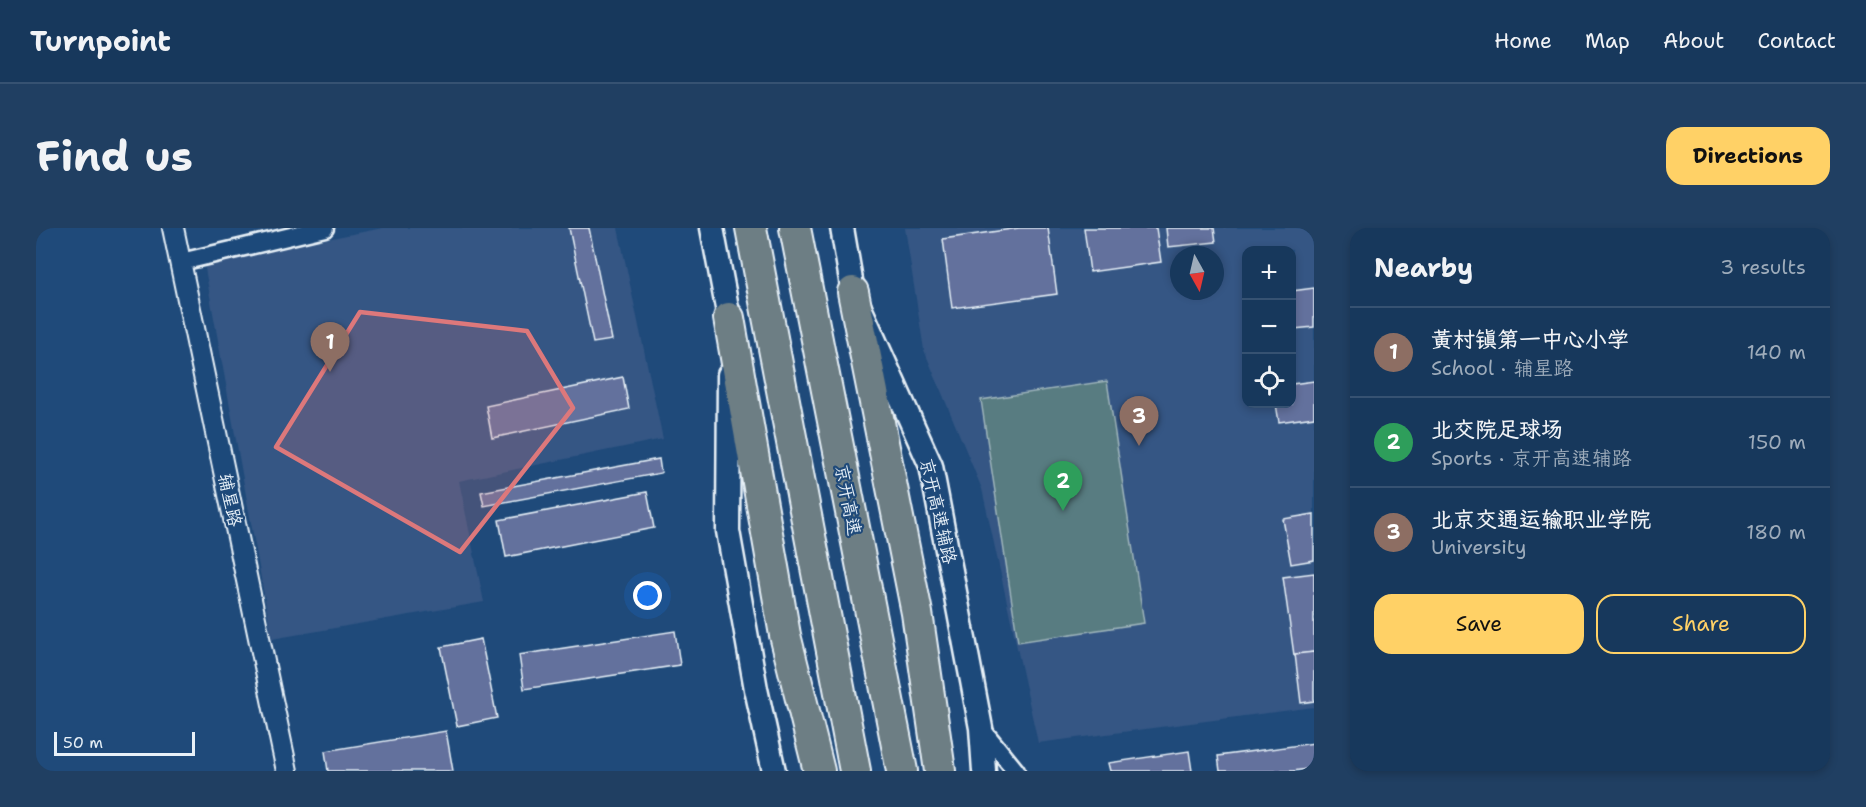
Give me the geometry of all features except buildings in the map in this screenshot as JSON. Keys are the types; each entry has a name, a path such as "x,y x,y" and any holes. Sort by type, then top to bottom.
{"highway":[{"path":"751,228 855,771"},
{"name":"京开高速","path":"795,228 902,771"},
{"path":"853,292 917,613 940,771"},
{"path":"729,318 785,635 819,771"}],"main road":[{"path":"712,228 729,318 728,531 756,689 774,771"},
{"name":"京开高速辅路","path":"842,228 853,292 932,466 981,728 984,771"}],"street":[{"name":"辅星路","path":"173,228 287,771"},
{"path":"181,262 325,228"},
{"path":"981,728 1016,771"}],"highlighted area":[{"path":"360,312 527,331 573,408 460,552 276,447"}],"shaded area":[{"path":"383,228 618,228 663,439 459,481 484,602 272,639 204,263"},
{"path":"905,228 1314,228 1314,707 1038,743 982,489 924,350"}],"green space":[{"path":"1107,381 1144,623 1018,642 981,400"}],"place":[{"name":"黄村镇第一中心小学","path":"330,372"},
{"name":"北京交通运输职业学院","path":"1139,446"},
{"name":"北交院足球场","path":"1063,511"}]}
